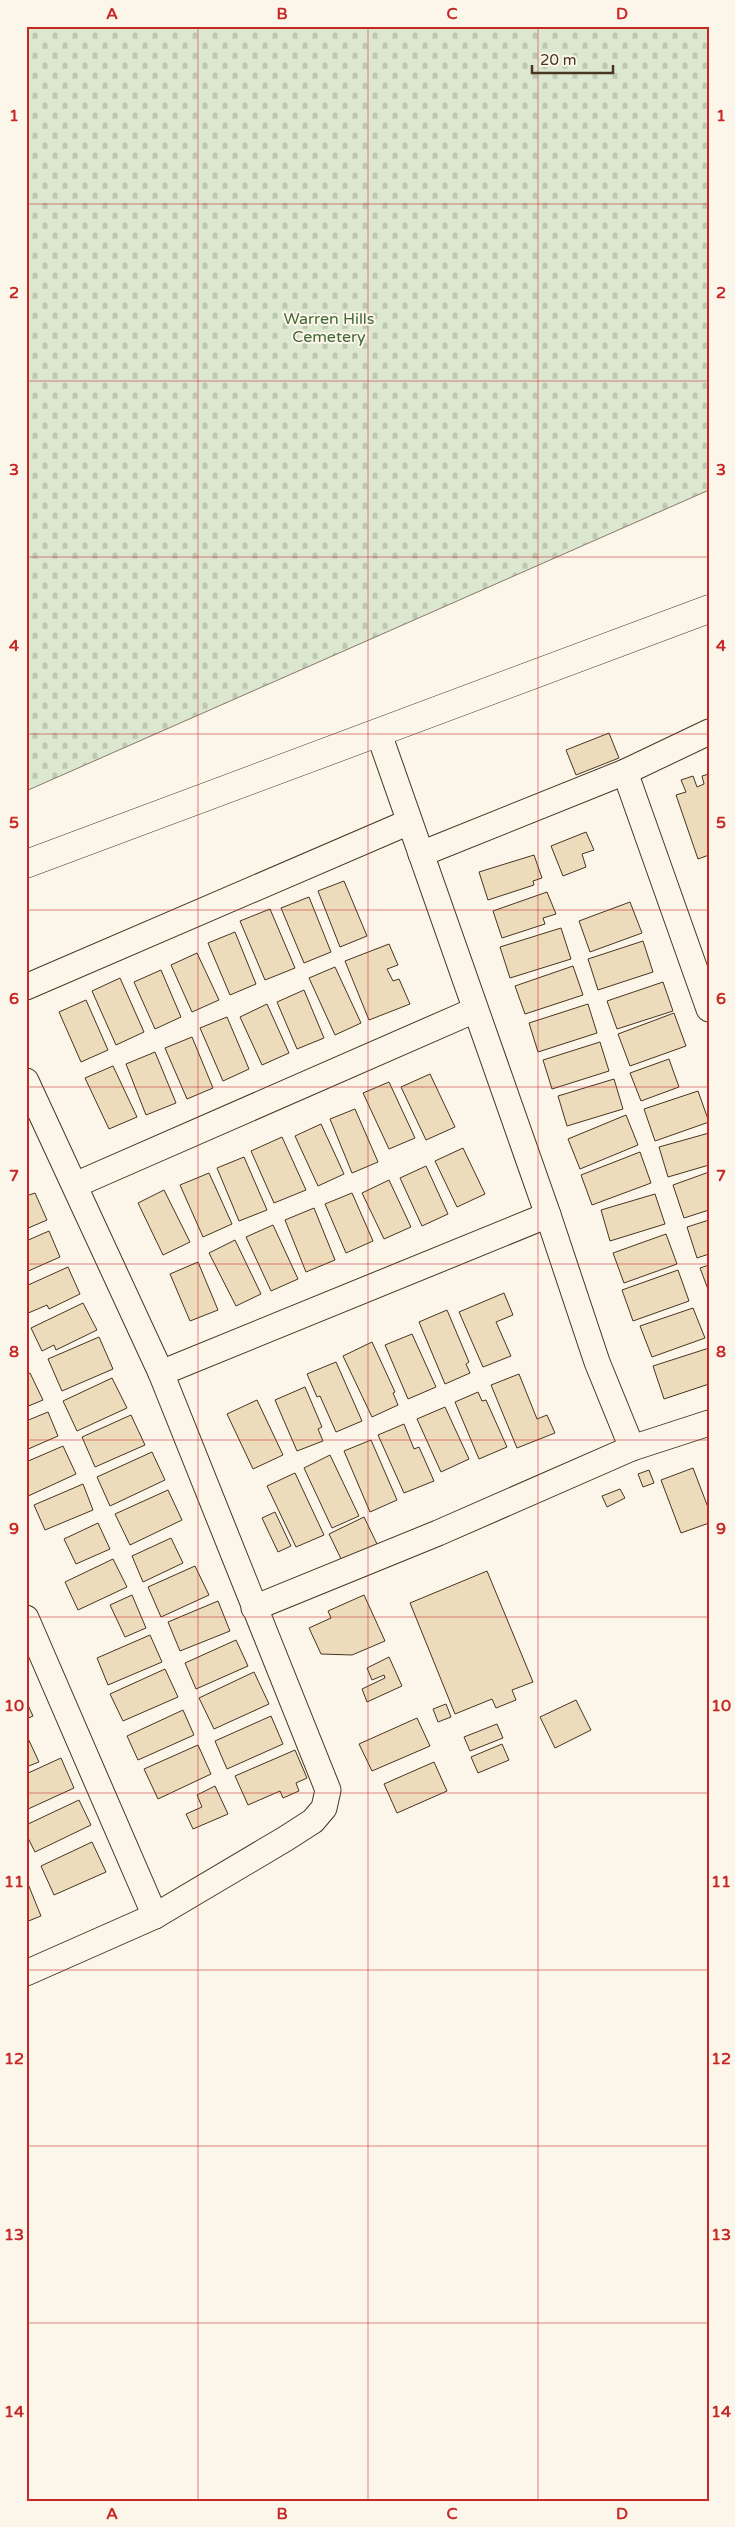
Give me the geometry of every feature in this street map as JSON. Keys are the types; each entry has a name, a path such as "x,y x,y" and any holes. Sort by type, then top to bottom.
{"street":[{"path":"26,864 380,734 709,609"},
{"path":"421,854 625,772 709,732"},
{"path":"380,734 409,822 548,1215 597,1362 632,1448"},
{"path":"625,772 709,1008"},
{"path":"26,987 409,822"},
{"path":"75,1185 475,1010"},
{"path":"26,1081 161,1374 328,1790 324,1808 313,1821 285,1839 155,1916 26,1973"},
{"path":"161,1374 548,1215"},
{"path":"254,1608 438,1534 632,1448 709,1423"},
{"path":"26,1618 155,1916"}],"green space":[{"name":"Warren Hills Cemetery","path":"26,26 709,26 709,490 26,791"}],"building":[{"path":"609,733 619,758 576,775 566,750"},
{"path":"709,774 709,855 698,859 676,795 686,792 681,780 693,776 697,787 704,784 702,776"},
{"path":"586,832 594,850 582,854 586,867 563,876 551,846"},
{"path":"534,855 542,878 533,881 534,885 488,900 479,872"},
{"path":"344,881 367,936 340,947 318,891"},
{"path":"547,892 556,914 543,918 545,924 502,938 493,911"},
{"path":"309,897 331,952 304,963 281,908"},
{"path":"630,902 642,933 590,952 579,921"},
{"path":"270,909 295,968 265,980 240,921"},
{"path":"561,928 571,959 510,978 500,947"},
{"path":"235,932 256,984 230,995 208,943"},
{"path":"643,941 653,972 598,990 588,959"},
{"path":"389,944 398,965 387,969 393,981 399,979 410,1004 369,1020 345,961"},
{"path":"197,953 219,1000 192,1012 171,965"},
{"path":"573,966 583,995 525,1014 515,986"},
{"path":"335,967 361,1023 335,1035 309,978"},
{"path":"161,970 181,1017 155,1029 134,982"},
{"path":"120,978 144,1032 116,1045 92,991"},
{"path":"663,982 673,1011 617,1029 607,1001"},
{"path":"304,990 324,1038 297,1049 277,1002"},
{"path":"86,1000 108,1050 81,1062 59,1012"},
{"path":"267,1004 289,1053 262,1065 240,1017"},
{"path":"588,1004 597,1033 538,1052 529,1023"},
{"path":"674,1013 686,1046 630,1066 618,1034"},
{"path":"227,1017 249,1069 223,1081 200,1028"},
{"path":"192,1037 213,1088 187,1099 165,1048"},
{"path":"600,1042 609,1071 552,1089 543,1060"},
{"path":"155,1052 176,1103 146,1115 126,1064"},
{"path":"669,1059 679,1087 641,1101 630,1073"},
{"path":"113,1066 137,1117 109,1129 85,1078"},
{"path":"430,1074 455,1127 426,1140 401,1087"},
{"path":"614,1079 623,1109 567,1126 558,1096"},
{"path":"389,1082 415,1138 389,1149 363,1093"},
{"path":"698,1091 709,1122 655,1141 644,1109"},
{"path":"355,1109 378,1162 352,1173 330,1119"},
{"path":"626,1115 638,1145 580,1169 568,1139"},
{"path":"321,1124 344,1174 318,1186 295,1136"},
{"path":"709,1133 709,1165 668,1177 659,1147"},
{"path":"282,1137 306,1190 274,1203 251,1151"},
{"path":"463,1148 485,1194 457,1207 435,1161"},
{"path":"640,1152 651,1183 592,1205 581,1175"},
{"path":"244,1157 267,1210 239,1221 217,1168"},
{"path":"426,1166 448,1214 422,1226 400,1178"},
{"path":"709,1172 709,1210 684,1218 673,1185"},
{"path":"209,1173 232,1224 203,1237 180,1185"},
{"path":"389,1180 411,1227 384,1239 362,1193"},
{"path":"164,1190 190,1242 163,1255 138,1203"},
{"path":"35,1193 47,1220 26,1229 26,1196"},
{"path":"352,1193 373,1241 346,1253 325,1204"},
{"path":"655,1194 665,1224 610,1241 601,1210"},
{"path":"314,1208 335,1260 306,1272 285,1220"},
{"path":"709,1220 709,1254 697,1258 687,1227"},
{"path":"273,1225 298,1279 271,1291 246,1237"},
{"path":"49,1231 60,1257 26,1272 26,1241"},
{"path":"666,1234 677,1264 624,1283 613,1253"},
{"path":"235,1240 261,1294 236,1306 209,1253"},
{"path":"198,1262 218,1310 190,1321 170,1274"},
{"path":"709,1265 709,1292 700,1268"},
{"path":"68,1267 80,1294 49,1309 47,1305 26,1314 26,1286"},
{"path":"678,1270 689,1301 633,1321 622,1290"},
{"path":"504,1293 513,1315 496,1322 511,1356 483,1367 459,1312"},
{"path":"83,1303 97,1330 56,1350 54,1345 42,1351 31,1328"},
{"path":"693,1308 705,1338 652,1357 640,1326"},
{"path":"447,1310 469,1362 466,1364 470,1373 445,1384 419,1322"},
{"path":"412,1334 436,1387 408,1399 385,1345"},
{"path":"99,1337 113,1369 62,1391 48,1359"},
{"path":"372,1342 395,1392 393,1393 398,1405 372,1417 343,1356"},
{"path":"709,1348 709,1384 664,1399 653,1366"},
{"path":"336,1362 362,1421 336,1432 320,1396 317,1397 307,1374"},
{"path":"30,1373 43,1400 26,1407 26,1375"},
{"path":"519,1374 537,1419 547,1415 555,1433 517,1448 491,1385"},
{"path":"112,1378 127,1408 77,1431 63,1401"},
{"path":"305,1387 322,1427 318,1429 323,1441 297,1451 275,1400"},
{"path":"478,1392 482,1401 486,1400 507,1447 479,1459 455,1402"},
{"path":"257,1400 283,1455 253,1469 227,1414"},
{"path":"445,1407 469,1459 441,1472 417,1419"},
{"path":"48,1412 58,1436 26,1450 26,1421"},
{"path":"131,1415 145,1445 95,1467 82,1437"},
{"path":"404,1424 414,1449 419,1447 434,1481 404,1493 378,1435"},
{"path":"371,1440 397,1500 370,1512 344,1451"},
{"path":"63,1446 76,1474 26,1497 26,1462"},
{"path":"152,1452 165,1480 110,1506 97,1477"},
{"path":"330,1455 359,1516 332,1528 304,1468"},
{"path":"693,1468 709,1510 709,1523 681,1533 661,1480"},
{"path":"649,1470 654,1483 643,1487 638,1474"},
{"path":"295,1473 324,1535 296,1547 267,1486"},
{"path":"83,1484 93,1510 45,1530 34,1505"},
{"path":"620,1489 625,1498 607,1507 602,1496"},
{"path":"168,1490 182,1520 130,1545 115,1514"},
{"path":"275,1512 291,1546 278,1552 262,1518"},
{"path":"364,1517 378,1546 343,1563 329,1534"},
{"path":"98,1523 110,1549 76,1564 64,1539"},
{"path":"171,1538 183,1563 143,1582 132,1556"},
{"path":"113,1559 127,1587 78,1610 65,1582"},
{"path":"195,1566 209,1595 161,1617 148,1587"},
{"path":"487,1571 533,1682 512,1690 516,1700 496,1708 492,1699 455,1714 410,1603"},
{"path":"132,1595 146,1628 125,1637 110,1605"},
{"path":"364,1595 385,1641 352,1655 321,1654 309,1628 331,1618 328,1611"},
{"path":"218,1601 230,1631 180,1651 168,1622"},
{"path":"150,1635 162,1662 108,1685 97,1658"},
{"path":"236,1640 248,1666 196,1689 185,1663"},
{"path":"389,1657 402,1686 367,1702 362,1689 385,1678 384,1675 372,1680 367,1668"},
{"path":"165,1669 178,1697 123,1721 110,1694"},
{"path":"254,1672 269,1704 214,1729 199,1698"},
{"path":"576,1700 591,1730 555,1748 540,1717"},
{"path":"26,1701 33,1716 26,1719"},
{"path":"446,1704 451,1717 438,1722 433,1709"},
{"path":"183,1710 194,1735 138,1760 127,1736"},
{"path":"271,1716 283,1744 227,1769 215,1741"},
{"path":"417,1718 430,1746 372,1771 359,1744"},
{"path":"497,1724 503,1738 470,1751 464,1737"},
{"path":"26,1734 39,1762 26,1767"},
{"path":"502,1744 509,1760 478,1773 471,1757"},
{"path":"198,1745 211,1774 158,1799 144,1769"},
{"path":"295,1750 307,1778 296,1783 299,1791 283,1798 280,1791 248,1805 235,1776"},
{"path":"61,1758 74,1788 26,1810 26,1774"},
{"path":"434,1762 447,1791 397,1813 384,1784"},
{"path":"215,1786 228,1814 193,1829 186,1814 202,1807 197,1795"},
{"path":"79,1800 91,1825 35,1852 26,1834 26,1825"},
{"path":"92,1842 106,1872 54,1895 41,1866"},
{"path":"26,1879 41,1916 26,1922"}]}
